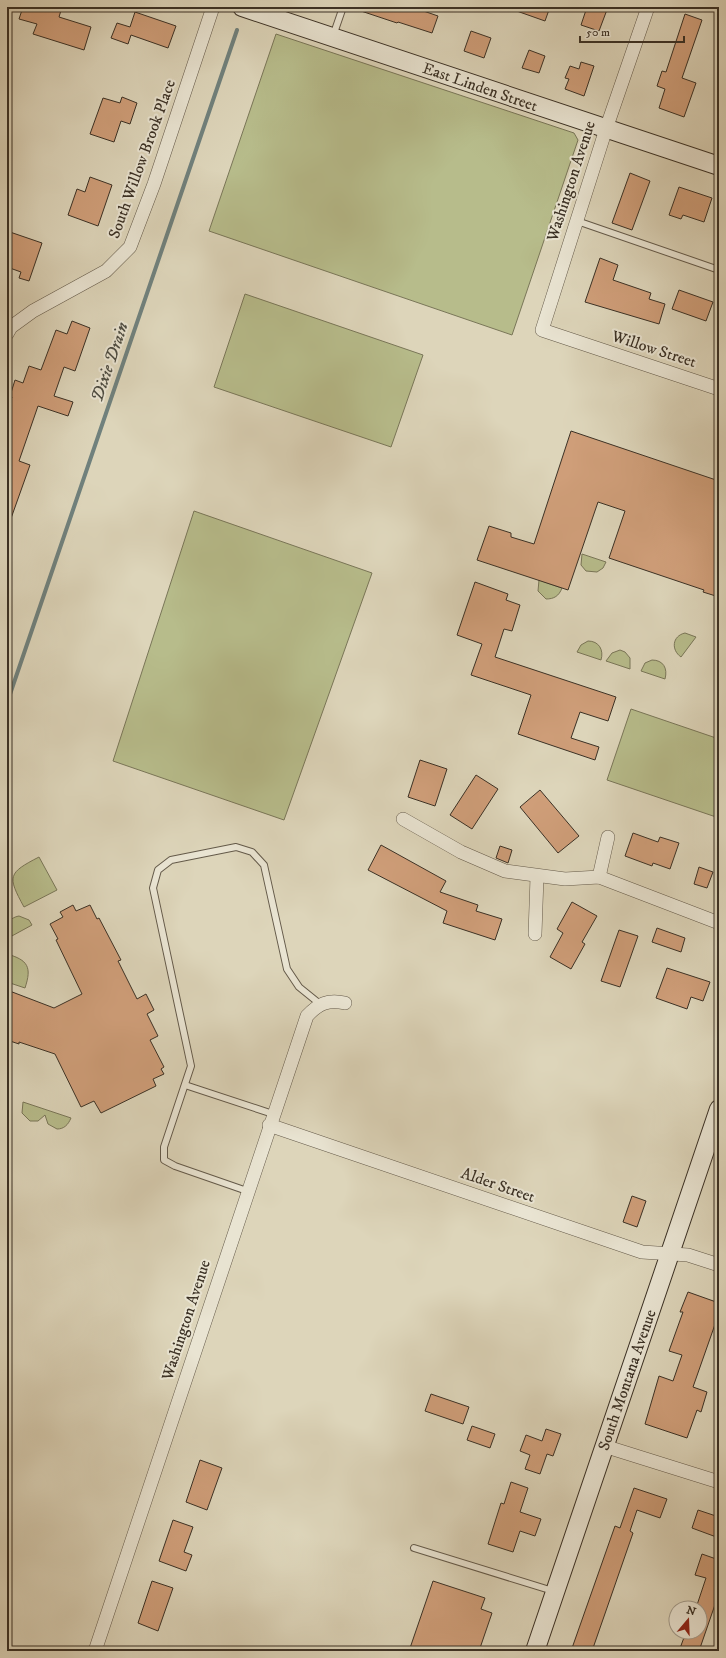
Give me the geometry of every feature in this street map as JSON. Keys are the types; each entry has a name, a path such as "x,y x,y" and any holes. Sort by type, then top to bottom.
{"street":[{"name":"South Willow Brook Place","path":"7,334 11,327 33,311 106,271 130,247 154,184 213,7"},
{"name":"East Linden Street","path":"242,7 719,166"},
{"name":"Washington Avenue","path":"579,342 542,330 606,129 648,7"},
{"name":"Willow Street","path":"579,342 719,389"},
{"path":"404,819 461,852 505,872 537,877 565,879 599,877 719,923"},
{"path":"599,877 608,836"},
{"path":"535,934 537,877"},
{"path":"320,1004 328,1002 345,1003"},
{"name":"Washington Avenue","path":"94,1651 307,1016 320,1004"},
{"name":"South Montana Avenue","path":"535,1651 719,1109"},
{"name":"Alder Street","path":"271,1120 642,1252 688,1255 719,1265"},
{"path":"604,1446 719,1482"}],"lane":[{"path":"332,37 343,7"},
{"path":"577,221 719,270"},
{"path":"247,1192 175,1166 164,1160 164,1147 191,1066 153,888 158,870 171,860 236,847 252,852 264,864 287,969 294,982 320,1004"},
{"path":"185,1085 271,1120"},
{"path":"414,1548 555,1592"}],"green space":[{"path":"276,34 574,133 578,140 512,335 209,231"},
{"path":"245,294 423,355 391,447 214,387"},
{"path":"194,511 372,573 284,820 113,761"},
{"path":"582,554 606,562 603,568 597,572 586,571 581,565"},
{"path":"539,580 562,588 556,596 546,599 538,591"},
{"path":"685,633 696,637 681,657 676,651 674,644 677,637"},
{"path":"588,641 598,644 602,653 601,660 577,652 581,645"},
{"path":"620,650 625,652 630,658 630,669 606,661 612,653"},
{"path":"652,660 659,661 664,665 666,671 665,679 641,671 645,663"},
{"path":"631,709 719,739 719,818 607,780"},
{"path":"39,857 57,890 24,907 18,897 13,882 14,876 21,867"},
{"path":"19,916 29,920 32,925 10,937 7,926 12,919"},
{"path":"7,954 20,959 26,965 28,975 25,988 7,982"},
{"path":"23,1102 71,1118 66,1126 57,1129 48,1124 45,1115 38,1121 30,1121 22,1113"}],"building":[{"path":"23,7 62,7 59,17 91,27 84,50 33,34 37,24 19,19"},
{"path":"355,7 412,7 438,16 432,33 355,9"},
{"path":"511,7 550,7 545,21 511,9"},
{"path":"587,7 608,7 599,31 581,25"},
{"path":"135,12 176,26 168,48 131,35 128,44 111,38 117,23 130,27"},
{"path":"685,14 702,20 682,78 696,83 684,117 659,108 665,89 657,86 662,71 666,72"},
{"path":"471,31 491,38 484,58 464,51"},
{"path":"529,50 545,56 539,73 522,68"},
{"path":"581,62 594,66 584,96 565,89 569,79 565,78 570,66 579,69"},
{"path":"122,97 137,103 130,124 121,121 114,142 90,134 103,98 120,103"},
{"path":"630,173 650,181 632,230 612,223"},
{"path":"90,177 112,185 98,226 68,215 77,189 85,192"},
{"path":"679,187 712,198 704,222 683,215 681,219 669,215"},
{"path":"7,231 42,243 29,281 19,278 21,272 7,267"},
{"path":"600,258 618,265 613,280 651,293 649,299 665,304 659,324 585,302"},
{"path":"679,290 713,302 706,321 672,309"},
{"path":"72,321 90,328 75,371 64,367 54,396 73,402 68,416 38,406 19,461 30,465 9,524 7,524 7,410 12,397 10,396 15,380 23,383 29,366 41,370 56,330 67,334"},
{"path":"571,431 719,481 719,597 703,592 704,590 609,558 625,511 598,502 568,590 477,560 489,526 511,533 511,537 534,544"},
{"path":"475,582 508,594 506,600 520,605 512,631 504,629 495,657 616,697 608,721 580,712 571,738 599,747 595,760 518,734 531,695 471,675 482,644 457,635"},
{"path":"420,760 447,769 435,806 408,797"},
{"path":"476,775 498,789 472,829 450,815"},
{"path":"540,790 579,836 558,853 520,807"},
{"path":"633,833 658,842 660,837 679,843 670,869 653,863 652,866 625,856"},
{"path":"381,845 446,881 440,892 478,905 476,911 502,919 495,940 443,923 447,911 368,870"},
{"path":"500,846 512,850 508,863 496,858"},
{"path":"699,867 713,872 707,888 694,884"},
{"path":"572,902 597,916 582,942 585,944 571,969 550,957 563,933 557,929"},
{"path":"73,905 76,911 90,905 97,919 99,918 121,960 118,961 137,999 146,994 154,1010 147,1014 158,1036 150,1040 164,1067 161,1069 164,1074 153,1079 156,1086 101,1113 94,1101 81,1107 55,1054 19,1042 19,1044 7,1040 7,990 54,1008 82,994 50,924 63,917 60,912"},
{"path":"657,928 685,938 681,952 652,942"},
{"path":"619,930 638,936 620,987 601,981"},
{"path":"667,968 710,982 703,1001 691,997 687,1009 656,998"},
{"path":"632,1196 646,1201 637,1227 623,1222"},
{"path":"688,1292 719,1303 719,1313 693,1387 707,1392 701,1412 697,1410 687,1438 645,1424 659,1376 673,1381 682,1355 669,1351 683,1312 680,1312"},
{"path":"431,1394 469,1407 463,1424 425,1411"},
{"path":"472,1426 495,1434 490,1448 467,1440"},
{"path":"546,1429 561,1434 553,1456 547,1454 540,1474 525,1469 530,1455 520,1451 526,1435 542,1441"},
{"path":"200,1460 222,1468 207,1510 186,1502"},
{"path":"511,1482 528,1488 520,1512 541,1519 535,1536 520,1531 513,1552 488,1544 501,1503 504,1504"},
{"path":"634,1488 667,1499 660,1518 637,1510 630,1531 633,1533 592,1651 571,1651 615,1526 620,1528"},
{"path":"698,1510 719,1517 719,1538 692,1528"},
{"path":"173,1520 193,1527 184,1552 192,1555 186,1571 159,1561"},
{"path":"702,1554 719,1560 719,1593 708,1625 708,1600 699,1600 706,1578 695,1575"},
{"path":"152,1581 173,1588 158,1631 138,1623"},
{"path":"433,1581 485,1598 481,1609 492,1613 479,1651 409,1651"},
{"path":"683,1640 703,1640 699,1651 679,1651"}],"waterway":[{"name":"Dixie Drain","path":"7,703 237,30"}]}
